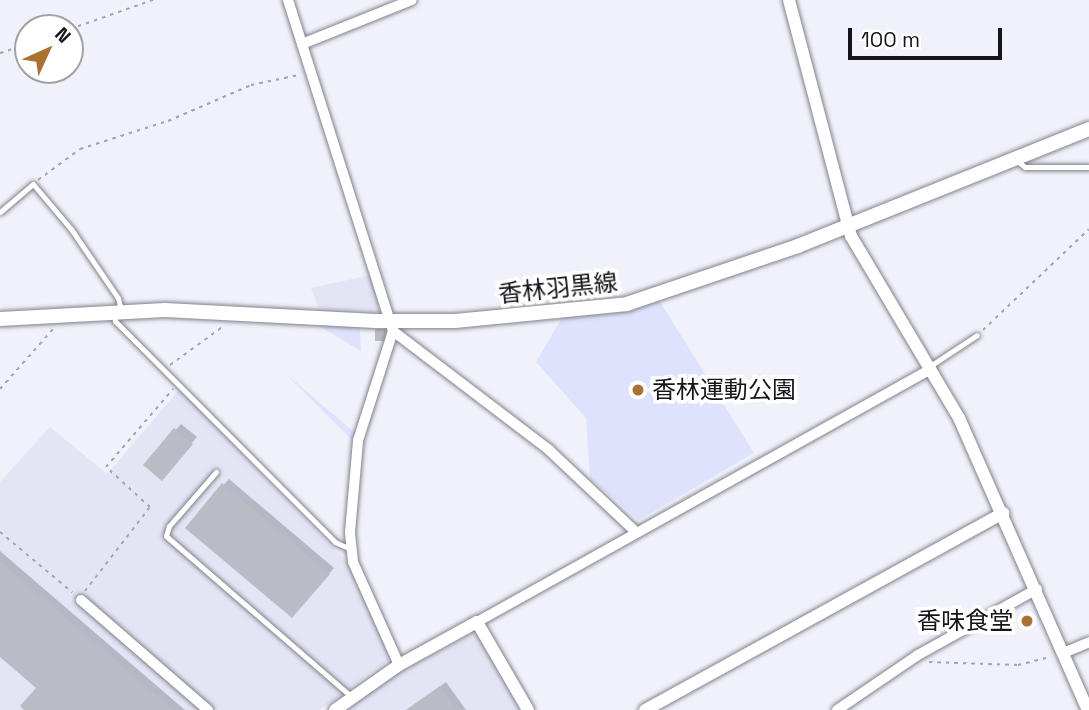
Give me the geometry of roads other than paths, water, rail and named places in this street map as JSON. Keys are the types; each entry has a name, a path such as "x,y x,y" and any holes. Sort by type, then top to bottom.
{"main road":[{"name":"香林羽黒線","path":"0,319 117,310 233,313 392,326 627,304 674,292 1089,130"}],"street":[{"path":"288,0 392,326 549,450 636,531"},
{"path":"302,44 412,0"},
{"path":"789,0 846,225 930,368 1003,513 1066,652 1088,710"},
{"path":"392,326 358,441 351,550 399,665"},
{"path":"335,710 399,665 930,368"},
{"path":"645,710 1003,513"},
{"path":"837,710 918,655 1037,589"},
{"path":"81,600 208,710"},
{"path":"477,622 528,710"},
{"path":"1066,652 1089,642"}],"lane":[{"path":"1015,159 1025,167 1089,167"},
{"path":"0,212 33,184 71,229 117,310 115,321 335,542 351,550"},
{"path":"930,368 977,335"},
{"path":"216,472 169,526 166,536 352,697"}],"place":[{"name":"香林運動公園","path":"638,390"},
{"name":"香味食堂","path":"1027,621"}]}
